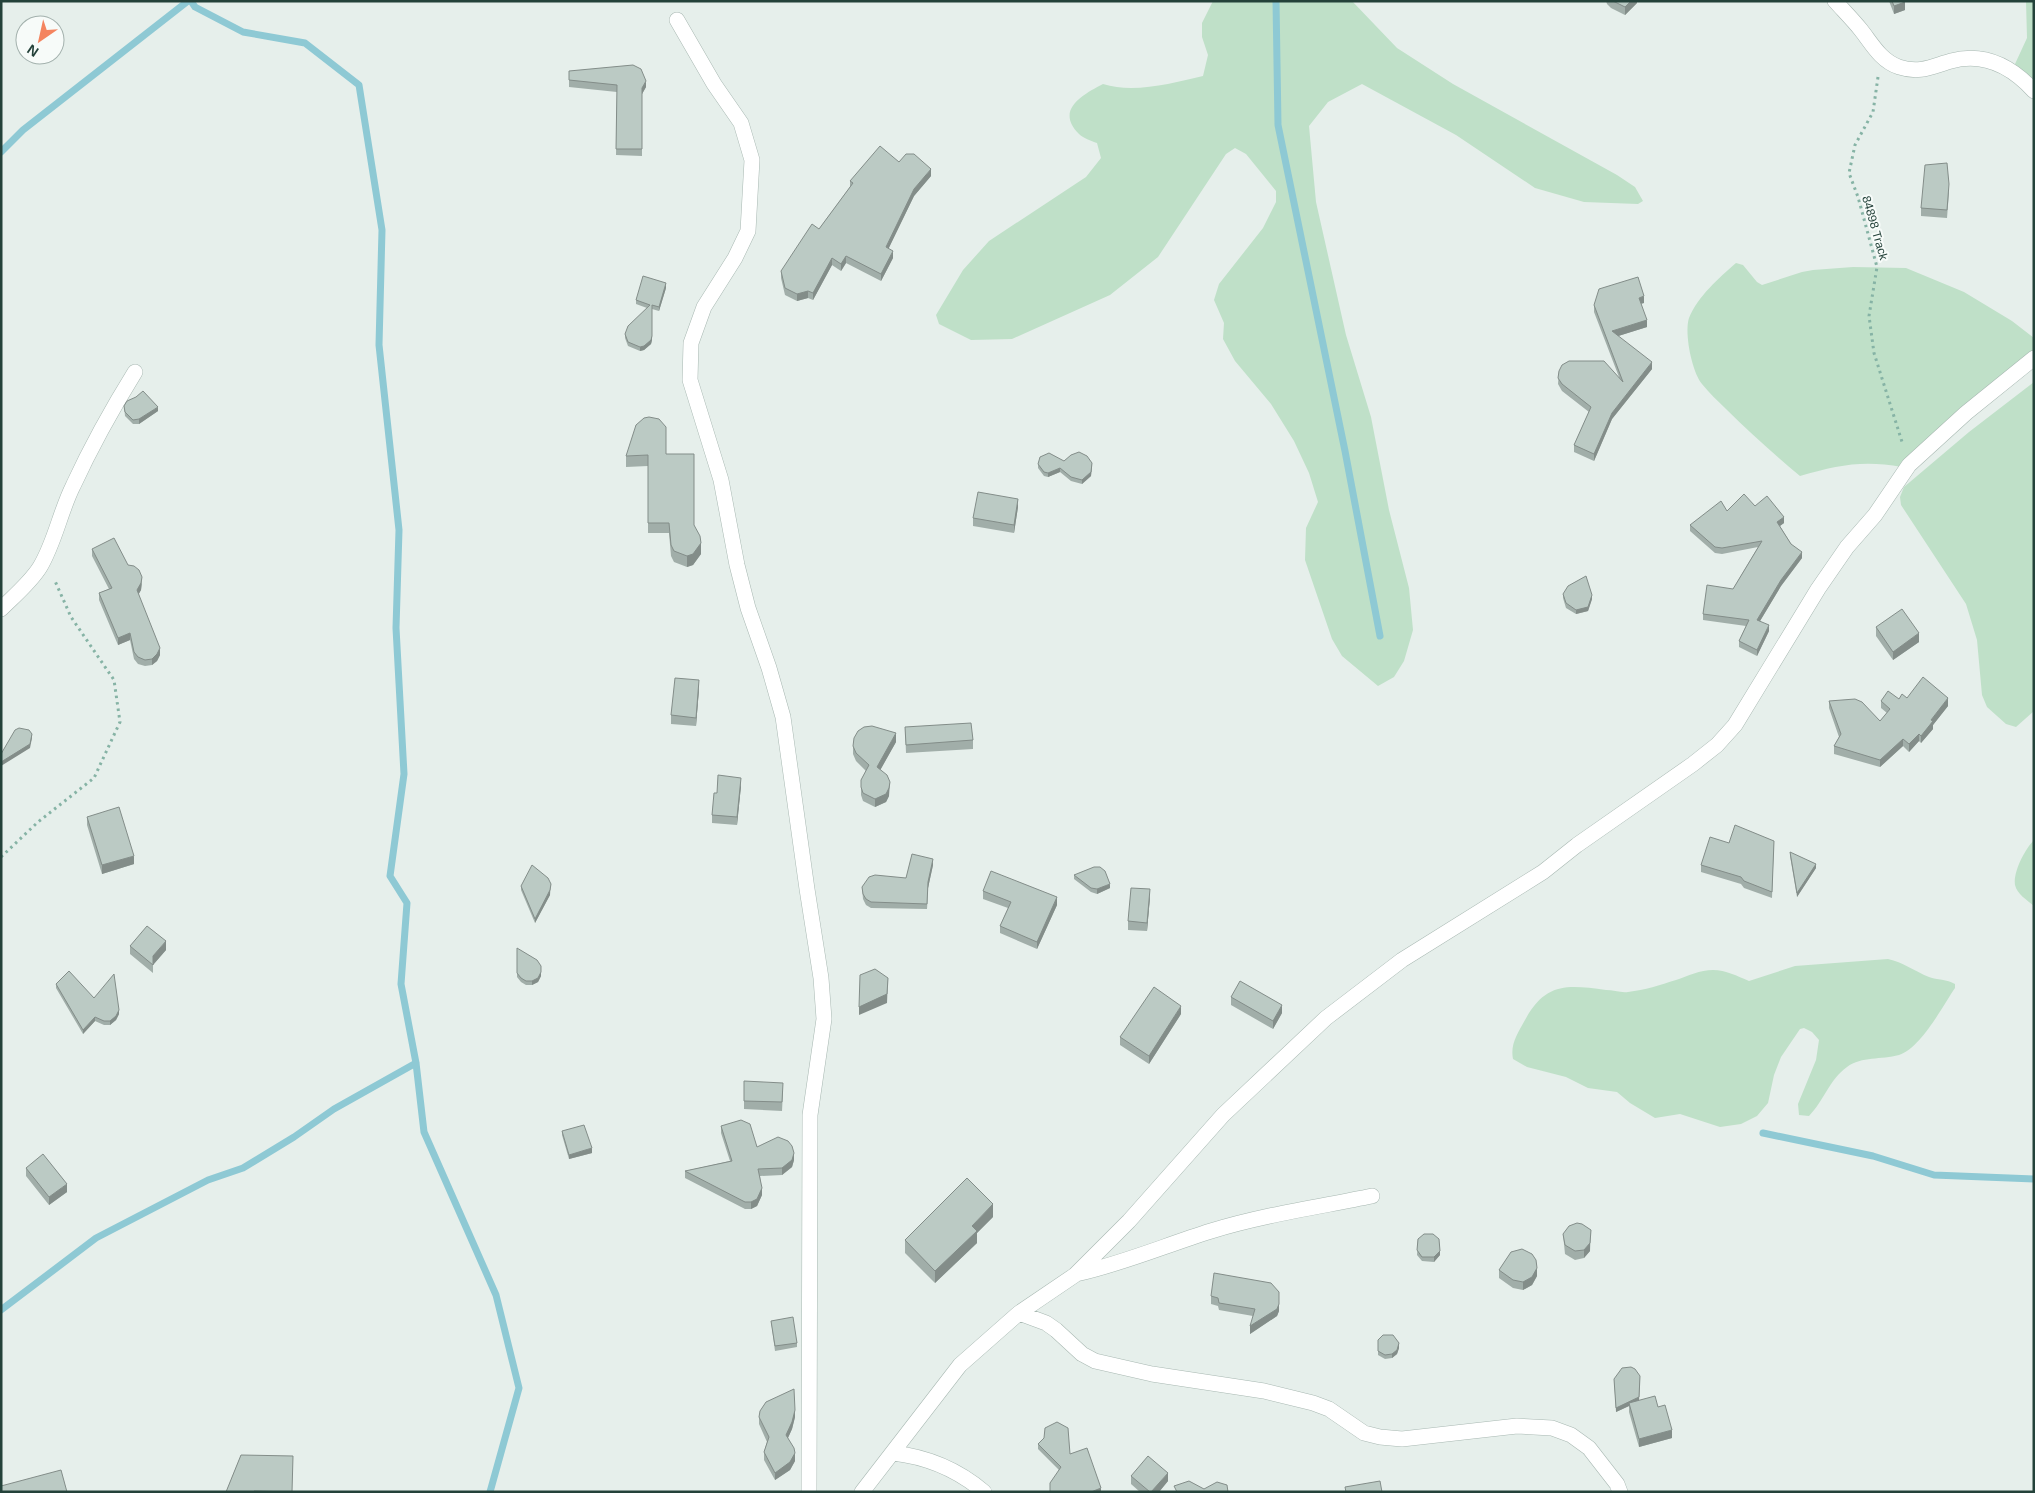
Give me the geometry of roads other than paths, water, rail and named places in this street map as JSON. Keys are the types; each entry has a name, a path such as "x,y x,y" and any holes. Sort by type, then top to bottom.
{"street":[{"path":"1835,1 1861,30 1880,56 1898,67 1914,70 1934,68 1952,61 1974,58 1994,62 2014,72 2034,91"},
{"path":"677,20 714,84 741,123 752,160 748,231 734,258 704,306 691,343 690,380 721,480 736,565 783,717 821,978 824,1019 810,1124 810,1492"},
{"path":"862,1492 960,1365 1019,1313 1075,1275 1128,1221 1223,1115 1326,1018 1402,960 1543,872 1577,845 1693,764 1717,744 1740,718 1818,589 1847,547 1875,515 1909,465 1966,413 2034,358"},
{"path":"1,609 25,586 40,568 72,488 109,414 135,372"},
{"path":"1075,1275 1120,1263 1212,1231 1290,1212 1372,1196"},
{"path":"1019,1313 1046,1323 1082,1354 1095,1361 1152,1374 1264,1391 1313,1403 1329,1410 1364,1433 1380,1437 1402,1439 1517,1426 1552,1428 1570,1435 1588,1448 1617,1484 1620,1492"},
{"path":"893,1452 917,1456 938,1463 968,1478 984,1492"}],"waterway":[{"path":"1,152 23,130 188,1"},
{"path":"191,1 195,7 243,32 305,43 359,85 382,230 379,345 399,530 396,628 404,774 390,876 407,903 401,984 416,1063 424,1132 496,1295 519,1388 490,1492"},
{"path":"1276,1 1278,125 1345,451 1380,636"},
{"path":"1,1310 96,1238 208,1180 243,1168 294,1137 334,1109 416,1063"},
{"path":"1763,1133 1873,1156 1934,1175 2034,1179"}]}
